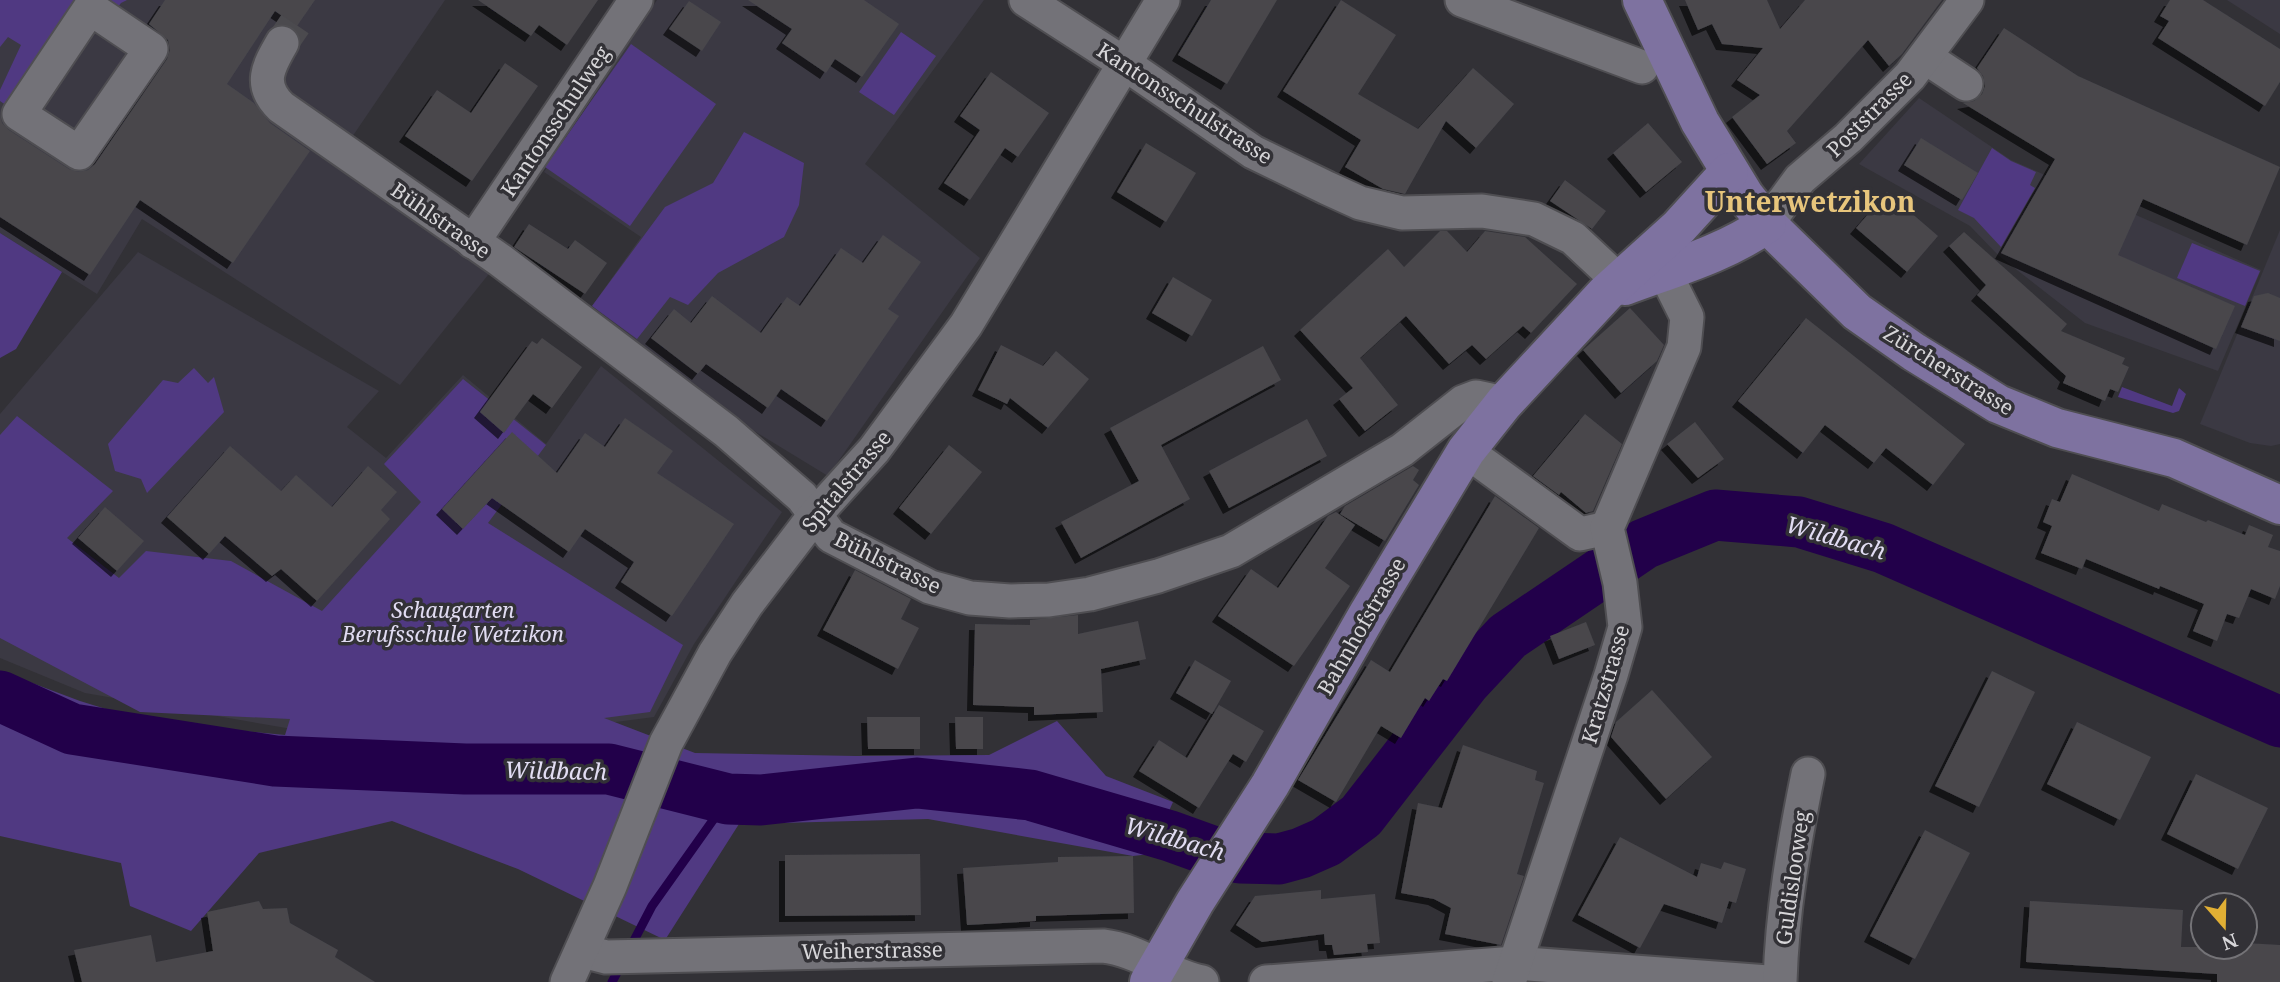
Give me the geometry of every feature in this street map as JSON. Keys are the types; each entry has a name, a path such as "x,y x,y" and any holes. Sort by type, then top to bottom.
{"main road":[{"path":"1642,0 1700,122 1729,172 1767,224"},
{"name":"Bahnhofstrasse","path":"1154,974 1466,451 1504,403 1612,287 1679,227 1729,172"},
{"name":"Bahnhofstrasse","path":"1612,287 1664,271 1745,240 1767,224"},
{"name":"Zürcherstrasse","path":"1767,224 1857,312 1914,352 1998,404 2057,428 2174,458 2280,505"}],"street":[{"name":"Kantonsschulweg","path":"473,242 636,0"},
{"name":"Kantonsschulstrasse","path":"1026,0 1253,152 1360,203 1402,213 1482,211 1534,219 1573,238 1612,287"},
{"name":"Spitalstrasse","path":"567,982 594,954 642,804 666,743 715,653 747,604 815,515 874,450 965,325 1163,0"},
{"path":"1462,0 1642,67"},
{"name":"Poststrasse","path":"1767,224 1800,179 1848,138 1896,91 1925,57 1966,0"},
{"name":"Bühlstrasse","path":"282,43 267,77 269,90 282,107 473,242 726,431 802,497 831,536 930,587 970,598 1049,600 1090,594 1158,576 1231,551 1402,450 1463,402 1476,397 1504,403"},
{"path":"1925,57 1966,84"},
{"path":"1466,451 1580,534 1608,533 1684,347 1687,317 1664,271"},
{"name":"Kratzstrasse","path":"1512,972 1625,627 1620,583 1608,533"},
{"name":"Guldislooweg","path":"1780,982 1784,914 1808,774"},
{"name":"Weiherstrasse","path":"594,954 652,956 1103,947 1127,950 1154,974 1202,982"},
{"path":"1266,982 1512,972 1768,982"}],"shaded area":[{"path":"0,0 445,0 348,143 500,260 400,385 142,219 97,294 0,233"},
{"path":"657,0 984,0 865,164 980,258 828,476 723,412 592,306 641,237 544,172"},
{"path":"2227,0 2280,0 2280,34"},
{"path":"1919,98 2011,160 2261,270 2218,371 2085,323 1999,256 1970,226 1859,164"},
{"path":"2280,230 2280,444 2271,446 2250,443 2200,424"},
{"path":"138,252 379,391 347,427 386,458 463,375 546,444 601,366 782,512 694,644 654,717 524,734 292,729 85,693 0,658 0,414"}],"green space":[{"path":"0,0 127,0 121,3 108,20 90,8 19,114 0,101 0,90 21,45 8,37 0,47"},
{"path":"901,32 936,56 894,115 859,92"},
{"path":"631,44 716,104 630,226 545,167"},
{"path":"744,132 804,163 799,205 784,237 718,273 688,305 670,297 637,339 592,306 665,207 713,183"},
{"path":"1992,148 2011,161 2036,172 2030,185 2035,188 2001,247 1974,218 1958,210"},
{"path":"0,233 62,272 16,349 0,358"},
{"path":"2192,243 2260,271 2245,306 2177,278"},
{"path":"194,368 208,383 214,377 224,412 147,493 141,479 115,471 108,444 163,380 178,383"},
{"name":"Schaugarten Berufsschule Wetzikon","path":"463,379 546,445 488,523 683,645 650,712 604,718 695,753 857,756 989,755 1057,721 1106,776 1173,802 1150,854 1133,856 928,819 739,824 665,940 518,869 392,821 259,853 191,931 130,906 121,863 0,836 0,671 80,701 148,722 285,735 290,719 140,712 0,638 0,435 17,416 113,491 67,538 119,578 146,551 231,561 322,611 421,502 384,464"},
{"path":"2122,387 2172,406 2179,388 2186,394 2179,411 2173,413 2118,397"}],"building":[{"path":"165,0 315,0 297,26 275,11 227,84 254,103 270,123 310,151 233,263 140,200 90,275 0,217 0,114 2,123 9,130 69,169 78,172 88,170 95,164 167,59 170,50 168,40 149,24"},
{"path":"478,0 598,0 567,45 539,25 531,36"},
{"path":"748,0 864,0 899,24 862,77 835,59 826,73 782,43 792,29"},
{"path":"1211,0 1277,0 1227,84 1178,55"},
{"path":"1341,0 1396,35 1358,94 1418,129 1473,68 1514,104 1476,148 1446,121 1405,194 1383,189 1345,167 1361,140 1283,91"},
{"path":"1685,0 1767,0 1780,29 1805,0 1942,0 1902,54 1889,66 1868,40 1787,131 1796,143 1767,164 1732,117 1760,95 1737,80 1763,48 1722,44 1712,24 1698,30"},
{"path":"2170,0 2203,0 2280,49 2280,82 2265,106 2158,38 2169,21 2160,16"},
{"path":"689,1 721,22 702,51 669,29"},
{"path":"2004,28 2078,76 2280,167 2247,245 2143,199 2118,255 2235,306 2216,349 2001,253 2055,159 1963,103 1974,101 1982,94 1985,86 1983,76 1977,68"},
{"path":"505,63 538,86 472,181 405,136 437,90 471,113"},
{"path":"991,72 1049,113 1018,157 1005,148 970,200 944,183 980,130 960,116"},
{"path":"1648,123 1682,162 1646,192 1613,153"},
{"path":"1921,138 1978,173 1962,200 1904,165"},
{"path":"1146,143 1196,173 1166,222 1117,192"},
{"path":"1565,180 1606,211 1592,229 1550,201"},
{"path":"1887,192 1938,236 1907,272 1856,228"},
{"path":"529,224 568,249 575,240 607,263 585,294 514,247"},
{"path":"1440,231 1447,231 1467,252 1485,231 1525,237 1577,284 1531,333 1523,326 1486,359 1472,345 1449,364 1406,316 1360,358 1398,405 1365,431 1339,399 1353,388 1300,330 1388,249 1404,267"},
{"path":"1964,232 2067,324 2061,331 2125,358 2122,364 2129,367 2118,392 2110,389 2105,401 2063,383 2066,376 1977,295 1986,285 1949,246"},
{"path":"883,235 921,262 888,309 899,316 827,421 781,389 768,408 706,364 698,374 651,338 674,309 691,323 712,296 761,333 787,297 800,306 841,248 863,263"},
{"path":"1173,277 1212,300 1192,336 1152,313"},
{"path":"2268,293 2280,298 2280,341 2241,327 2254,296"},
{"path":"1630,308 1664,345 1657,361 1621,393 1583,350"},
{"path":"1806,318 1965,444 1933,485 1886,448 1874,463 1825,425 1803,453 1738,401"},
{"path":"542,338 582,367 552,408 533,394 504,433 480,412 532,341 537,344"},
{"path":"1001,345 1043,366 1056,351 1089,379 1048,428 1010,398 1007,404 978,390"},
{"path":"1263,346 1281,380 1161,445 1190,499 1081,558 1061,522 1139,481 1110,428"},
{"path":"1585,414 1622,444 1593,511 1586,513 1561,492 1559,495 1533,476"},
{"path":"625,418 673,451 657,473 734,524 672,616 621,582 634,562 585,529 569,552 492,498 463,529 442,509 512,432 557,473 585,433 605,447"},
{"path":"1307,419 1327,456 1229,508 1209,471"},
{"path":"1695,422 1724,459 1698,478 1667,444"},
{"path":"949,445 982,472 931,534 899,508"},
{"path":"230,446 281,491 296,475 332,507 368,466 397,492 381,510 390,519 317,601 281,569 272,576 225,536 209,554 167,517"},
{"path":"1413,466 1419,470 1413,480 1419,485 1385,541 1340,514 1345,506"},
{"path":"2072,474 2159,511 2162,504 2245,535 2249,525 2273,535 2268,547 2280,551 2280,586 2275,599 2251,589 2239,618 2227,614 2217,641 2193,631 2204,604 2086,559 2082,569 2041,553 2052,526 2043,522 2052,499 2060,502"},
{"path":"1495,496 1539,528 1447,681 1443,679 1429,701 1425,698 1401,738 1381,726 1336,802 1298,780 1371,660 1390,672"},
{"path":"105,507 144,541 117,571 78,538"},
{"path":"1336,512 1355,525 1325,568 1350,586 1294,666 1218,616 1251,569 1278,588 1328,516"},
{"path":"855,570 911,599 901,619 919,628 898,669 823,630"},
{"path":"1078,615 1078,634 1138,621 1146,659 1101,669 1103,712 1034,715 1034,707 973,705 975,624 1030,625 1030,620"},
{"path":"1586,622 1595,645 1559,659 1550,636"},
{"path":"1195,660 1231,681 1212,714 1176,693"},
{"path":"1992,671 2035,692 1979,807 1935,786"},
{"path":"1652,690 1712,757 1666,799 1611,737 1616,722"},
{"path":"1219,705 1264,731 1246,762 1233,754 1199,808 1139,771 1159,740 1187,758"},
{"path":"867,717 920,717 920,749 868,749"},
{"path":"955,717 983,717 983,749 956,749"},
{"path":"2077,722 2151,757 2120,820 2047,784"},
{"path":"1463,745 1537,771 1535,780 1544,783 1517,874 1524,876 1501,945 1445,934 1451,908 1434,899 1401,893 1418,803 1442,808"},
{"path":"2196,774 2268,808 2238,869 2167,834"},
{"path":"1925,830 1970,853 1915,959 1870,936"},
{"path":"1620,837 1697,877 1701,863 1721,869 1724,862 1746,869 1736,903 1729,901 1722,923 1664,904 1640,948 1578,915"},
{"path":"920,854 921,915 785,916 785,855"},
{"path":"1133,856 1134,913 1036,916 1036,921 967,925 963,868 1058,862 1058,857"},
{"path":"1321,890 1321,899 1375,894 1380,943 1367,944 1368,952 1334,955 1332,945 1325,945 1324,934 1262,942 1236,925 1255,896"},
{"path":"259,901 263,909 287,908 290,923 338,950 335,957 375,982 82,982 74,950 151,935 156,962 213,951 207,912"},
{"path":"2030,901 2183,910 2181,947 2189,947 2189,961 2259,961 2259,944 2280,945 2280,982 2217,982 2217,974 2026,962"}],"waterway":[{"name":"Wildbach","path":"0,696 72,729 275,761 465,769 609,769 728,799 761,800 917,783 1030,795 1170,836 1220,854 1240,858 1279,859 1326,842 1361,816 1465,682 1508,636 1644,544 1715,515 1799,522 1883,548 2280,722"},
{"path":"629,950 652,906 728,799"},
{"path":"612,982 621,965"}],"tunnel":[{"path":"282,43 295,24"}],"district":[{"name":"Unterwetzikon","path":"1810,201"}]}
